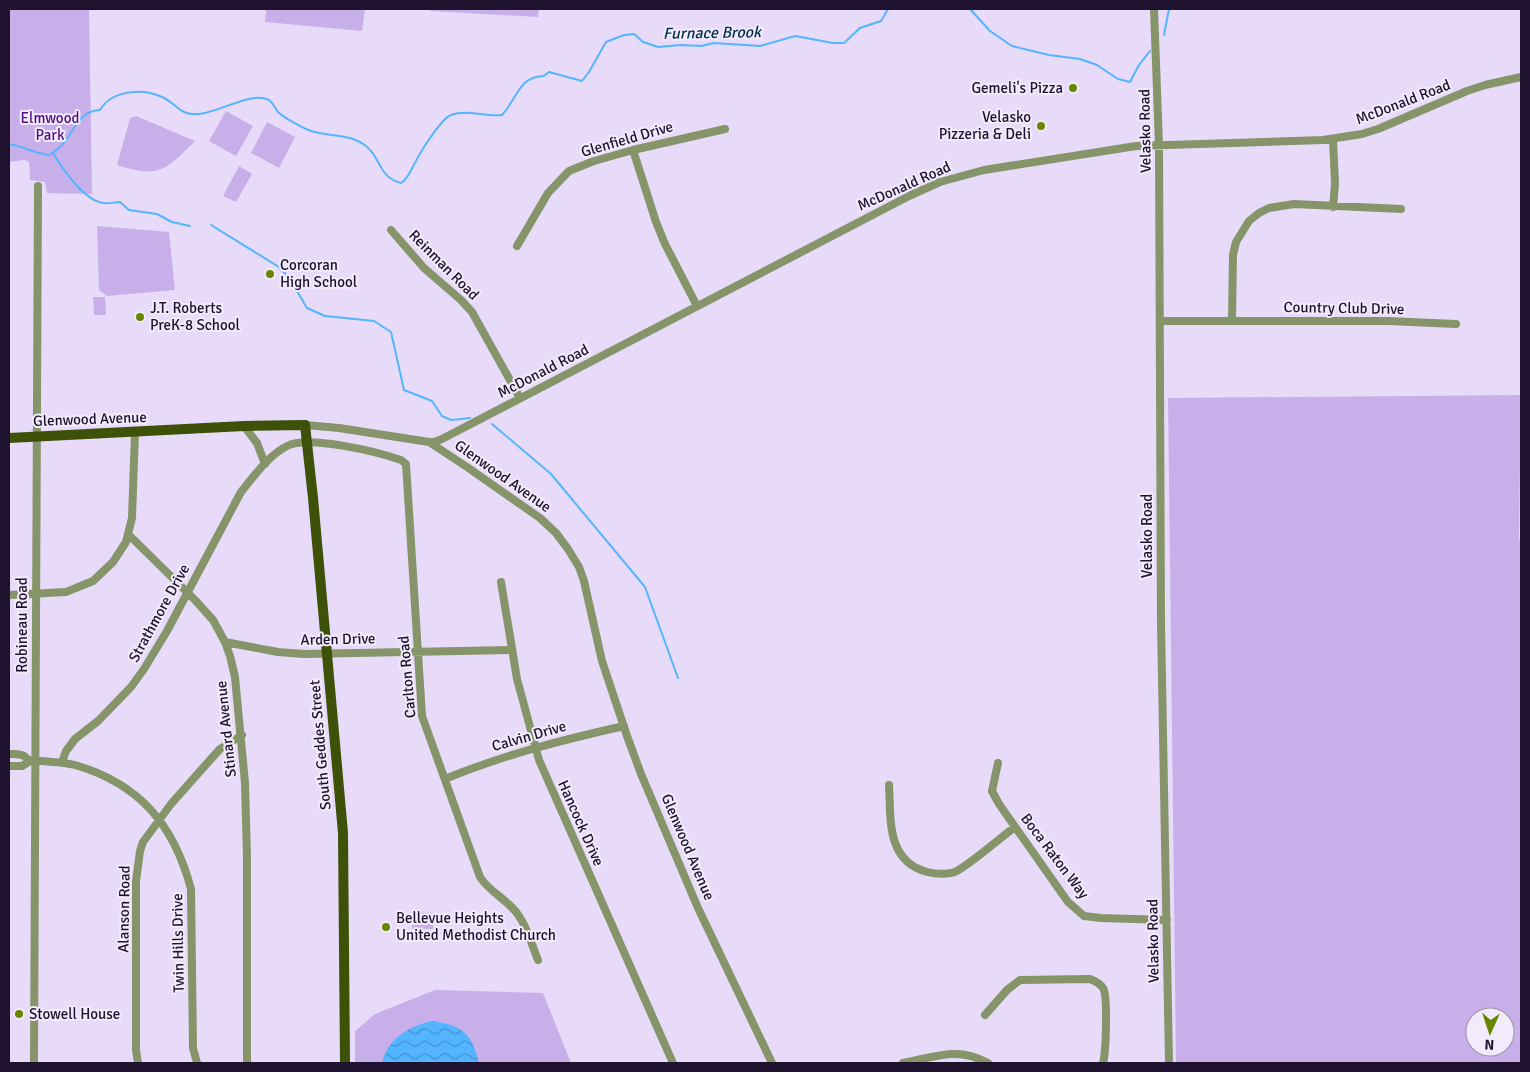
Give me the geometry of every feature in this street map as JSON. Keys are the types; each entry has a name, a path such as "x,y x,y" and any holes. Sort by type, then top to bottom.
{"main road":[{"name":"Glenwood Avenue","path":"9,438 244,426 305,425"},
{"name":"South Geddes Street","path":"305,425 343,833 345,1063"}],"street":[{"name":"Velasko Road","path":"1154,9 1159,145 1161,624 1169,1063"},
{"name":"McDonald Road","path":"429,442 442,439 909,196 940,182 984,170 1136,146 1333,139 1362,134 1467,91 1521,77"},
{"name":"Glenfield Drive","path":"517,246 548,193 570,171 594,161 633,150 725,129"},
{"path":"1333,139 1335,184 1333,207"},
{"path":"633,150 659,230 697,306"},
{"name":"Robineau Road","path":"34,1063 33,761 36,594 38,186"},
{"path":"1232,320 1236,242 1249,221 1259,213 1269,208 1294,204 1401,209"},
{"name":"Reinman Road","path":"391,230 424,268 472,312 520,398"},
{"name":"Country Club Drive","path":"1160,320 1388,321 1456,324"},
{"name":"Glenwood Avenue","path":"305,425 339,428 429,442 540,518 568,549 579,567 584,581 602,661 641,774 698,908 772,1063"},
{"path":"244,426 257,443 265,464"},
{"path":"9,595 66,592 93,581 113,562 126,542 132,518 135,433"},
{"name":"Strathmore Drive","path":"62,762 66,751 75,739 98,721 136,681 167,631 186,592 241,492 265,464 282,448 290,444 307,442"},
{"name":"Carlton Road","path":"307,442 361,450 401,460 406,464 422,716 480,876 484,883 520,916 538,960"},
{"name":"Stinard Avenue","path":"129,535 213,620 225,642 235,677 242,735 247,858 247,1063"},
{"name":"Hancock Drive","path":"501,582 517,679 535,747 547,781 673,1063"},
{"name":"Arden Drive","path":"225,642 278,652 512,650"},
{"name":"Calvin Drive","path":"445,779 535,747 624,726"},
{"name":"Alanson Road","path":"138,1063 136,1050 136,881 138,859 143,842 171,804 220,749 242,735"},
{"path":"9,754 22,754 33,761"},
{"path":"9,766 22,766 33,761"},
{"name":"Twin Hills Drive","path":"33,761 62,762 90,771 118,784 138,797 160,820 176,846 185,867 191,889 193,1048 197,1063"},
{"name":"Boca Raton Way","path":"998,763 992,791 1068,902 1084,916 1167,920"},
{"path":"888,785 893,840 902,857 916,869 934,874 955,872 1015,827"},
{"path":"985,1015 1007,990 1020,980 1090,979 1098,982 1104,991 1106,1032 1103,1063"},
{"path":"903,1063 961,1053 971,1055 988,1063"},
{"path":"948,1054 948,1063"}],"green space":[{"name":"Elmwood Park","path":"9,9 89,9 92,194 47,193 45,182 30,180 29,162 24,160 9,162"},
{"path":"266,9 365,9 362,31 265,22"},
{"path":"431,9 539,9 538,17 430,11"},
{"path":"226,111 253,126 236,156 209,141"},
{"path":"136,116 195,141 169,165 161,169 143,171 117,165 130,118"},
{"path":"267,122 295,137 279,168 251,153"},
{"path":"239,166 252,174 236,202 223,196"},
{"path":"97,226 169,232 175,290 107,296 99,290"},
{"path":"93,297 105,297 106,315 94,315"},
{"path":"1521,395 1519,536 1521,549 1521,1063 1176,1063 1168,398"},
{"path":"413,912 434,913 433,929 412,929"},
{"path":"435,990 543,993 571,1063 355,1063 355,1031 375,1014"}],"water":[{"path":"432,1021 451,1025 464,1032 473,1044 479,1063 382,1063 394,1040 415,1026"}],"waterway":[{"name":"Furnace Brook","path":"9,144 50,155 65,142 77,124 87,114 100,110 112,98 128,93 146,92 154,94 165,98 184,112 193,114 204,113 250,99 260,98 269,100 278,112 308,130 346,137 360,142 371,151 388,177 401,183 408,176 442,122 451,115 457,113 502,115 524,84 549,72 582,81 606,42 624,35 634,34 643,42 658,47 701,46 714,43 760,46 795,36 833,43 844,43 860,28 881,21 888,9"},
{"name":"Furnace Brook","path":"970,9 990,31 1012,46 1049,55 1080,59 1097,65 1118,79 1130,82 1139,65 1150,51"},
{"name":"Furnace Brook","path":"1164,35 1169,9"},
{"path":"53,153 75,183 89,197 106,203 120,202 129,210 157,214 172,222 190,226"},
{"path":"211,225 279,267 290,279 307,308 325,316 374,321 391,332 404,390 432,401 442,416 451,420 470,418"},
{"path":"492,424 551,474 645,587 678,678"}],"place":[{"name":"Gemeli's Pizza","path":"1073,88"},
{"name":"Velasko Pizzeria & Deli","path":"1041,126"},
{"name":"Corcoran High School","path":"270,274"},
{"name":"J.T. Roberts PreK-8 School","path":"140,317"},
{"name":"Bellevue Heights United Methodist Church","path":"386,927"},
{"name":"Stowell House","path":"19,1014"}]}
